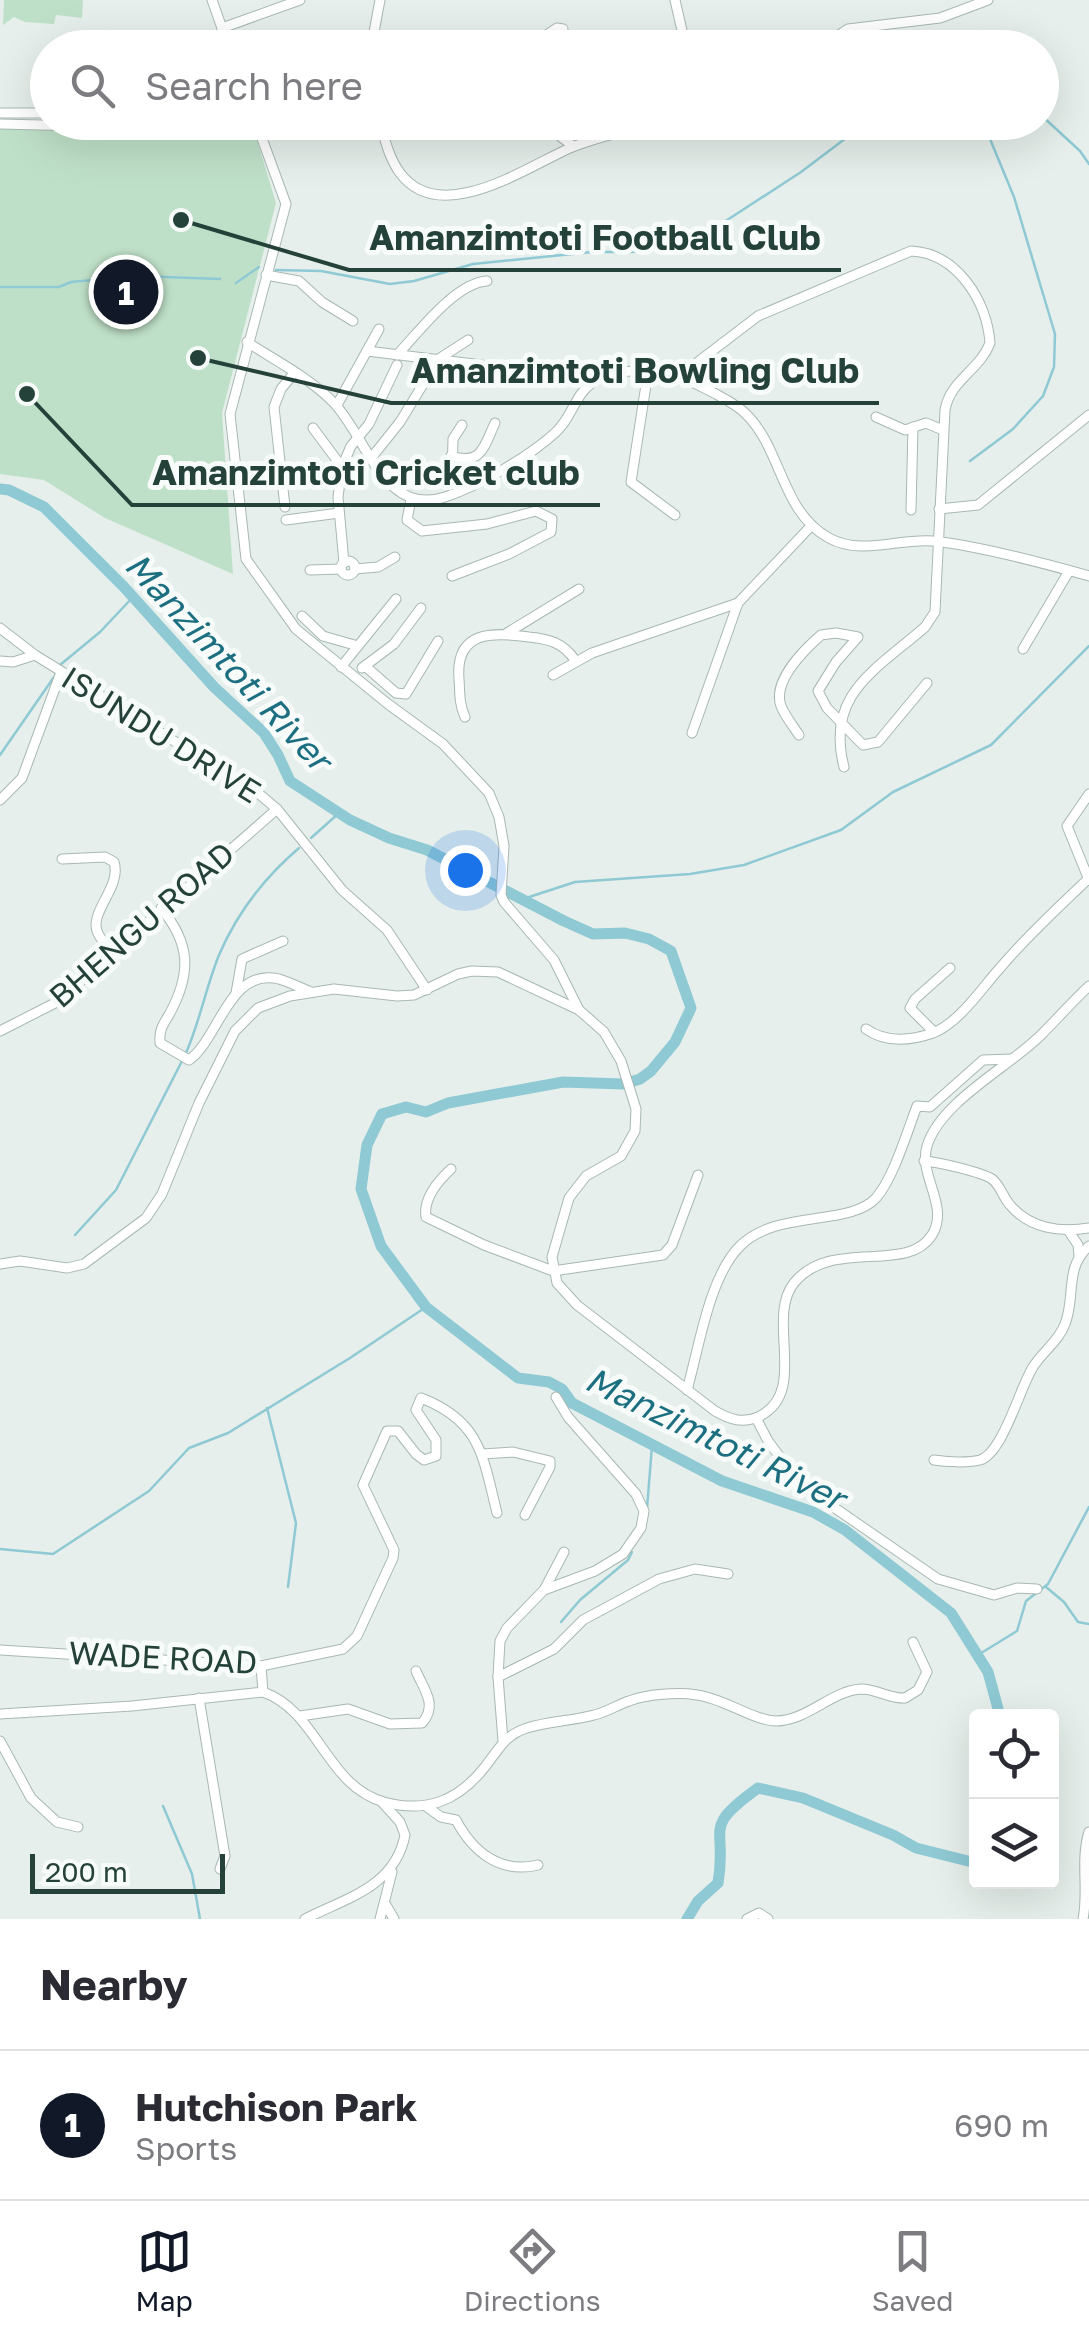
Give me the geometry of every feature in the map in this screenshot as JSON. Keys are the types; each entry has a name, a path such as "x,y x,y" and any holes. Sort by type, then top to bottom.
{"street":[{"path":"212,0 222,28 300,0"},
{"path":"374,30 380,0"},
{"path":"675,0 682,30"},
{"path":"846,30 940,18 988,0"},
{"path":"0,113 30,114"},
{"path":"0,124 30,125"},
{"path":"263,140 286,204 247,342 229,424 246,559 296,629 443,744 480,783 499,818 504,902 554,960 579,1010"},
{"path":"386,140 402,176 424,192 436,195 494,185 574,146 596,140"},
{"path":"566,140 574,146"},
{"path":"684,378 699,361 758,316 900,254 922,251 947,264 980,301 989,330 987,350 950,391 943,430 938,602 931,620 854,691 840,720 838,737 844,767"},
{"path":"266,274 298,282 353,321"},
{"path":"343,566 338,480 342,467 369,424 397,360 448,302 472,284 486,282"},
{"path":"337,406 379,329"},
{"path":"438,360 468,340"},
{"path":"247,342 337,406 395,490 411,499 444,497 543,443 566,420 590,384 611,374 648,372 684,378 745,413 758,428 795,504 811,526 830,539 859,546 940,542 1089,576"},
{"path":"366,351 397,360 482,365"},
{"path":"285,507 274,406 294,372"},
{"path":"648,372 632,482 675,516"},
{"path":"372,457 400,422 425,380"},
{"path":"940,509 978,506 1089,415"},
{"path":"876,417 905,430 926,423 943,430"},
{"path":"451,456 467,460 482,451 496,423"},
{"path":"452,475 453,439 462,424"},
{"path":"911,510 913,427"},
{"path":"313,428 342,467"},
{"path":"467,460 478,481"},
{"path":"411,499 408,520 422,530 487,524 536,511 552,520 550,532 509,554 452,576"},
{"path":"286,520 339,513"},
{"path":"692,734 738,603 811,526"},
{"path":"310,570 351,562 355,570 378,567 395,557"},
{"path":"1023,649 1069,570"},
{"path":"507,633 579,589"},
{"path":"341,667 396,599"},
{"path":"553,674 576,660 738,603"},
{"path":"352,676 394,644 421,608"},
{"path":"302,616 323,636 358,646"},
{"name":"ISUNDU DRIVE","path":"0,628 34,655 277,808 332,879 386,930 427,990"},
{"path":"465,717 458,669 462,652 475,639 507,633 554,640 576,660"},
{"path":"799,735 781,706 782,684 817,638 826,634 858,637 818,691 822,701 858,742 873,746 926,683"},
{"path":"364,666 396,692 406,694 438,641"},
{"path":"0,660 12,662 34,655"},
{"path":"0,800 22,778 61,672"},
{"path":"866,1030 884,1040 934,1032 961,1011 1012,954 1089,880 1067,826 1089,794"},
{"name":"BHENGU ROAD","path":"0,1031 57,1002 277,808"},
{"path":"62,859 105,857 114,862 117,872 96,930 111,951"},
{"path":"161,908 181,936 184,961 179,992 160,1029 160,1042 189,1060 202,1049 236,993 242,960 283,941"},
{"path":"934,1032 910,1008 950,968"},
{"path":"0,1250 4,1263 67,1268 84,1264 146,1218 162,1194 208,1082 235,1030 258,1008 311,992 352,990 398,996 427,990 458,974 486,970 514,978 579,1010 604,1032 621,1061 634,1098 636,1118 630,1142 621,1156 581,1180 569,1198 552,1257 556,1283 577,1305 726,1417 740,1421 756,1418 773,1404 784,1379 784,1312 793,1284 817,1265 852,1256 910,1252 932,1235 938,1222 938,1207 924,1161 936,1126 1089,986"},
{"path":"236,993 255,982 273,978 311,992"},
{"path":"687,1390 714,1294 728,1260 740,1245 779,1223 852,1210 870,1202 885,1184 917,1106 930,1106 984,1060 1012,1060"},
{"path":"924,1161 947,1163 989,1178 1022,1217 1034,1224 1068,1230 1089,1228"},
{"path":"451,1169 432,1191 426,1217 553,1272 663,1255 672,1245 698,1175"},
{"path":"1068,1230 1078,1245 1079,1256"},
{"path":"934,1460 976,1460 988,1454 1009,1420 1030,1371 1063,1329 1069,1312 1072,1268 1089,1246"},
{"path":"544,1590 596,1571 623,1554 641,1528 644,1511 636,1494 568,1417 556,1397"},
{"name":"WADE ROAD","path":"0,1650 260,1666 343,1648 356,1636 393,1558 394,1550 362,1485 384,1433 398,1431 424,1460 436,1456 436,1440 416,1410 421,1398 465,1424 482,1454 497,1512"},
{"path":"756,1418 773,1450 800,1484 938,1579 994,1594 1017,1588 1037,1589"},
{"path":"482,1454 513,1452 550,1460 525,1514"},
{"path":"503,1741 498,1656 504,1633 544,1590 564,1552"},
{"path":"498,1677 554,1649 583,1620 659,1578 694,1570 728,1574"},
{"path":"381,1801 428,1807 448,1800 479,1774 503,1741 527,1728 592,1716 638,1698 699,1695 772,1721 796,1717 860,1690 905,1698 918,1690 927,1672 912,1642"},
{"path":"260,1666 263,1692"},
{"path":"300,1716 348,1710 390,1724 422,1723 430,1714 431,1704 416,1671"},
{"path":"0,1714 132,1706 263,1692 278,1698 300,1716 346,1778 381,1801 400,1822 406,1835 392,1869 380,1919"},
{"path":"199,1698 225,1856 220,1869"},
{"path":"0,1741 31,1798 57,1822 78,1828"},
{"path":"428,1807 441,1817 456,1820 490,1860 518,1868 538,1866"},
{"path":"1083,1919 1088,1898 1089,1832"},
{"path":"304,1919 373,1886 392,1869"},
{"path":"386,1905 394,1919"},
{"path":"748,1919 759,1912 768,1919"}],"green space":[{"path":"4,0 83,0 82,18 56,15 54,24 25,22 14,17 3,25"},
{"path":"0,128 30,129 30,140 257,140 276,203 222,413 233,574 105,518 44,480 0,474"}],"waterway":[{"path":"1059,132 1089,164"},
{"path":"276,270 321,271 390,284 473,264 592,252 632,252 695,241 843,140"},
{"path":"970,461 1013,429 1043,396 1054,367 1055,334 1014,197 990,140"},
{"path":"236,283 259,267"},
{"path":"0,287 59,287 71,282 137,276 220,279"},
{"name":"Manzimtoti River","path":"0,489 44,507 124,587 214,687 264,733 290,781 350,820 427,850 593,934 625,933 649,939 671,951 691,1008 675,1042 640,1079 624,1084 563,1082 448,1103 426,1112 406,1107 382,1114 367,1145 361,1189 381,1246 426,1307 518,1378 549,1382 562,1389 572,1403 722,1481 813,1512 845,1530 951,1613 988,1672 998,1709"},
{"path":"60,665 100,632 133,597"},
{"path":"523,899 575,882 690,874 744,865 841,830 893,792 991,745 1089,646"},
{"path":"0,755 54,677"},
{"path":"311,838 339,813"},
{"path":"186,1053 214,967 234,925 263,884 299,848"},
{"path":"75,1235 116,1190 182,1061"},
{"path":"0,1549 53,1554 149,1491 189,1448 228,1433 426,1307"},
{"path":"267,1408 296,1523 288,1587"},
{"path":"647,1508 652,1446"},
{"path":"978,1655 1017,1631 1026,1601 1048,1584 1089,1507"},
{"path":"561,1622 632,1552"},
{"path":"1046,1587 1064,1602 1078,1622 1089,1624"},
{"name":"Manzimtoti River","path":"687,1919 698,1901 718,1883 722,1821 758,1788 803,1798 916,1848 969,1861"},
{"path":"163,1806 192,1874 200,1919"}],"place":[{"name":"Amanzimtoti Football Club","path":"181,220"},
{"name":"Hutchison Park","path":"126,292"},
{"name":"Amanzimtoti Bowling Club","path":"198,358"},
{"name":"Amanzimtoti Cricket club","path":"27,394"}]}
